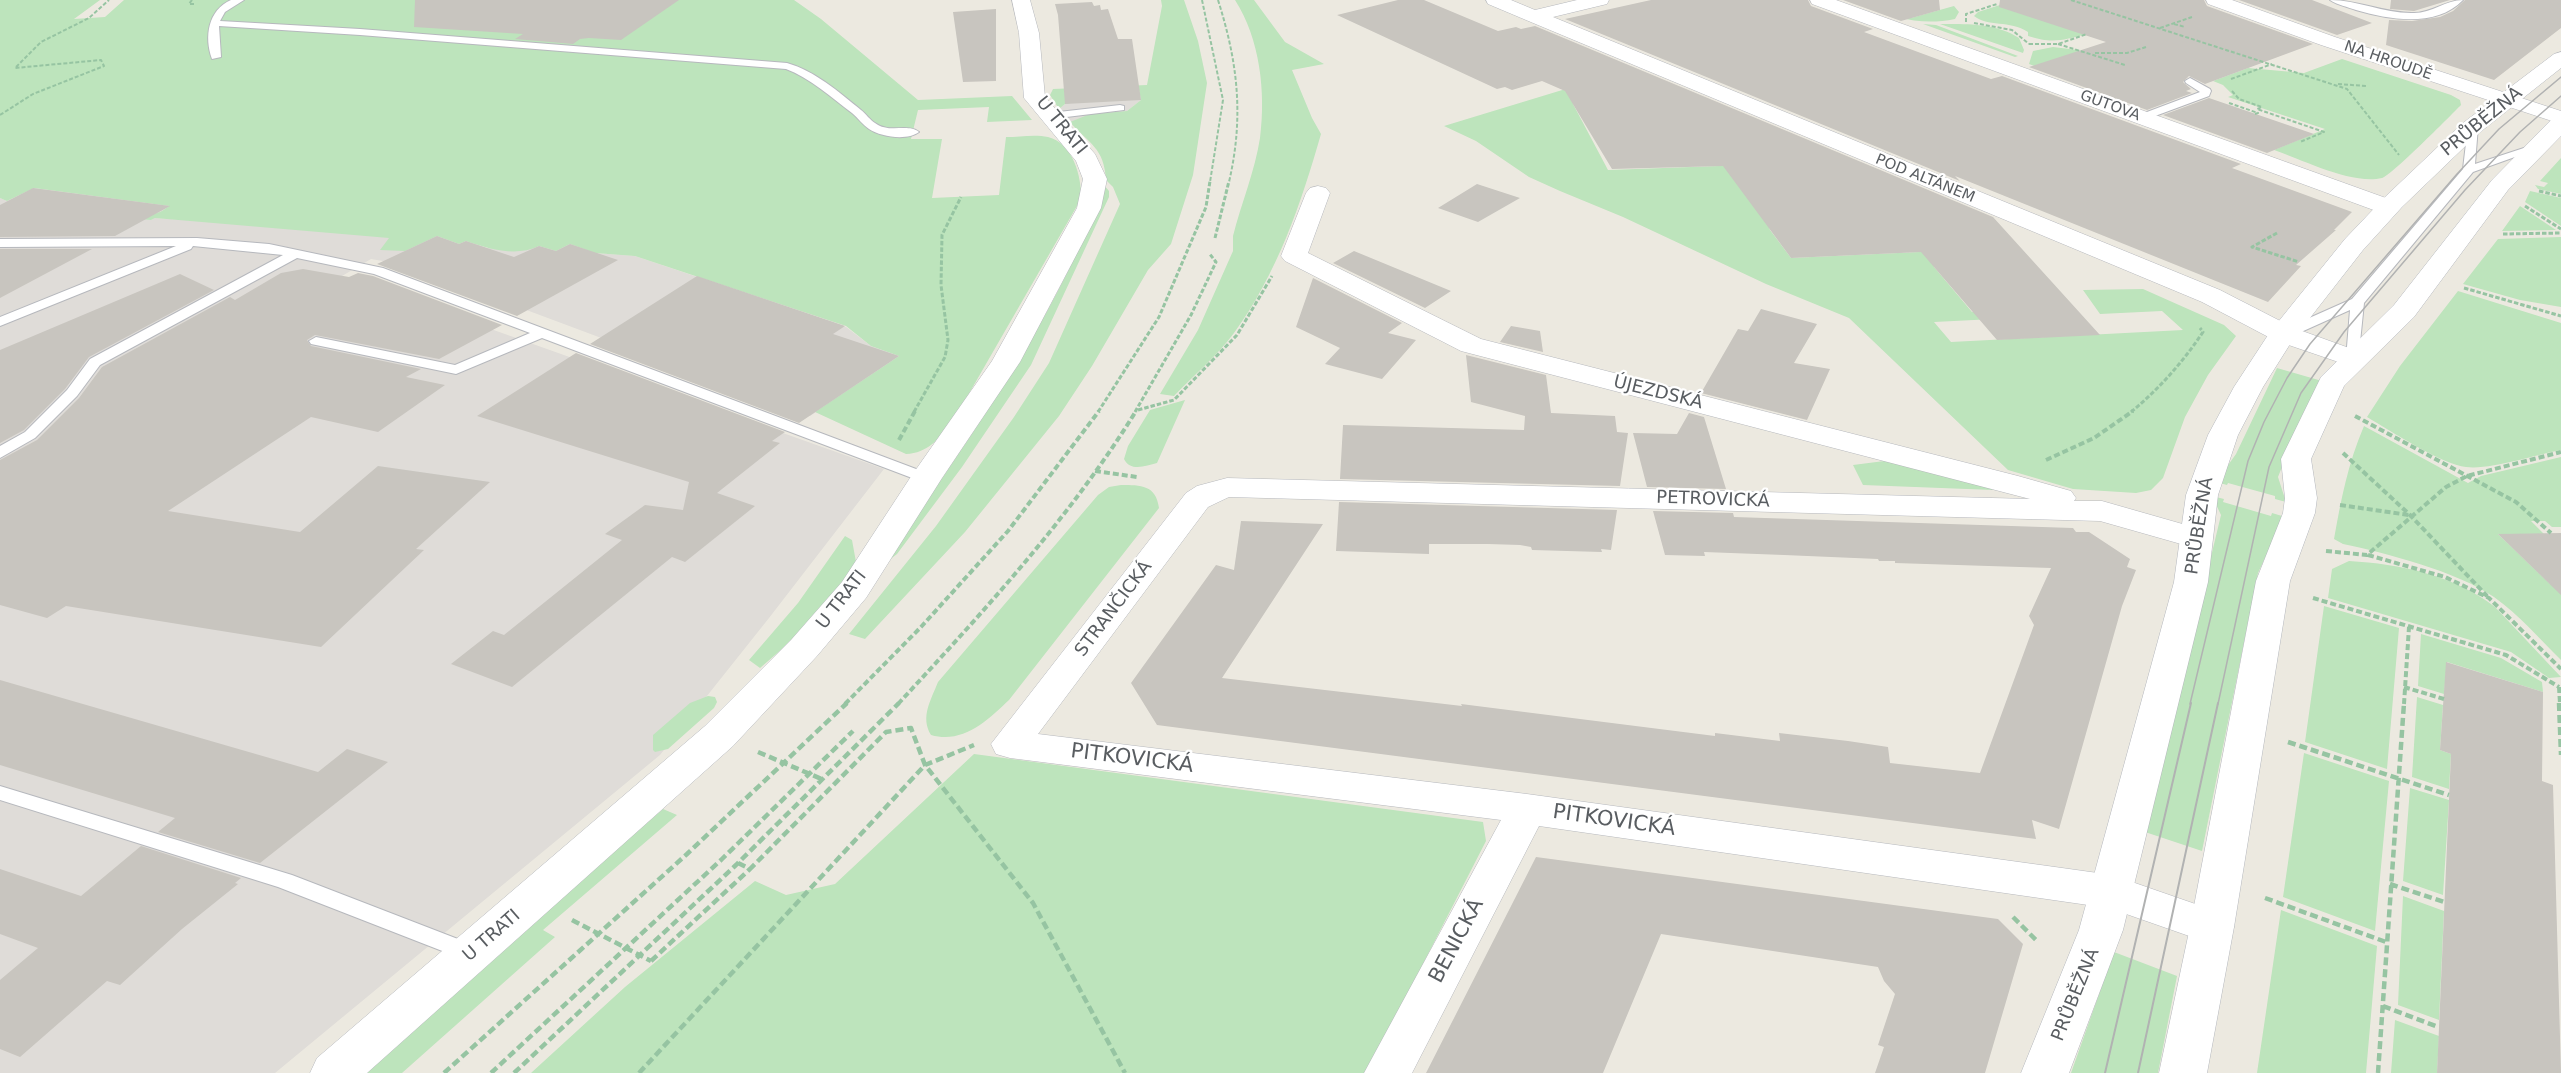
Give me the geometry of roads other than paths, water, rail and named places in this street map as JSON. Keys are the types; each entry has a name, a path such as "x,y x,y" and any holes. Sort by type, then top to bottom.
{"street":[{"name":"U TRATI","path":"334,1073 719,736 804,648 854,590 926,478 1006,362 1089,208 1094,190 1093,169 1035,98 1029,33 1021,0"},
{"name":"POD ALTÁNEM","path":"1495,0 2211,296 2284,334 2354,359"},
{"path":"1533,16 1600,0"},
{"name":"NA HROUDĚ","path":"2215,0 2561,121"},
{"name":"GUTOVA","path":"1826,2 2388,207"},
{"name":"PRŮBĚŽNÁ","path":"2045,1073 2101,930 2112,892 2191,582 2194,538 2204,485 2216,450 2235,408 2320,285 2388,207 2473,126 2561,58"},
{"path":"2183,1073 2212,927 2273,581 2299,513 2301,498 2296,459 2331,383 2404,311 2500,186 2561,121"},
{"name":"ÚJEZDSKÁ","path":"1318,193 1294,256 1471,345 2007,483 2102,511"},
{"name":"PETROVICKÁ","path":"1227,487 2102,511 2194,538"},
{"name":"STRANČICKÁ","path":"1010,744 1197,500 1208,493 1227,487"},
{"name":"PITKOVICKÁ","path":"1010,744 1527,809 2112,892 2212,927"},
{"name":"BENICKÁ","path":"1388,1073 1527,809"}],"lane":[{"path":"216,57 214,23 219,11 226,5 239,0"},
{"path":"2335,0 2383,13 2418,16 2435,14 2451,7 2458,0"},
{"path":"214,23 360,32 787,66 806,73 858,113 871,126 885,132 913,132"},
{"path":"2143,117 2205,94 2206,91 2202,87 2190,81"},
{"path":"1050,116 1120,108"},
{"path":"2469,170 2473,126"},
{"path":"2284,334 2357,302 2469,170 2534,148"},
{"path":"0,243 196,242 269,248 378,271 926,478"},
{"path":"0,322 196,242"},
{"path":"0,453 30,435 72,393 95,362 296,253"},
{"path":"2354,359 2357,302"},
{"path":"316,341 456,370 542,333"},
{"path":"0,793 285,881 472,954"}],"tram line":[{"path":"2190,704 2248,461 2264,422 2287,378 2310,344 2457,174 2499,129 2561,77"},
{"path":"2218,704 2269,467 2301,393 2344,332 2465,190 2520,132 2561,96"},
{"path":"2105,1073 2191,703"},
{"path":"2138,1073 2218,703"}]}
